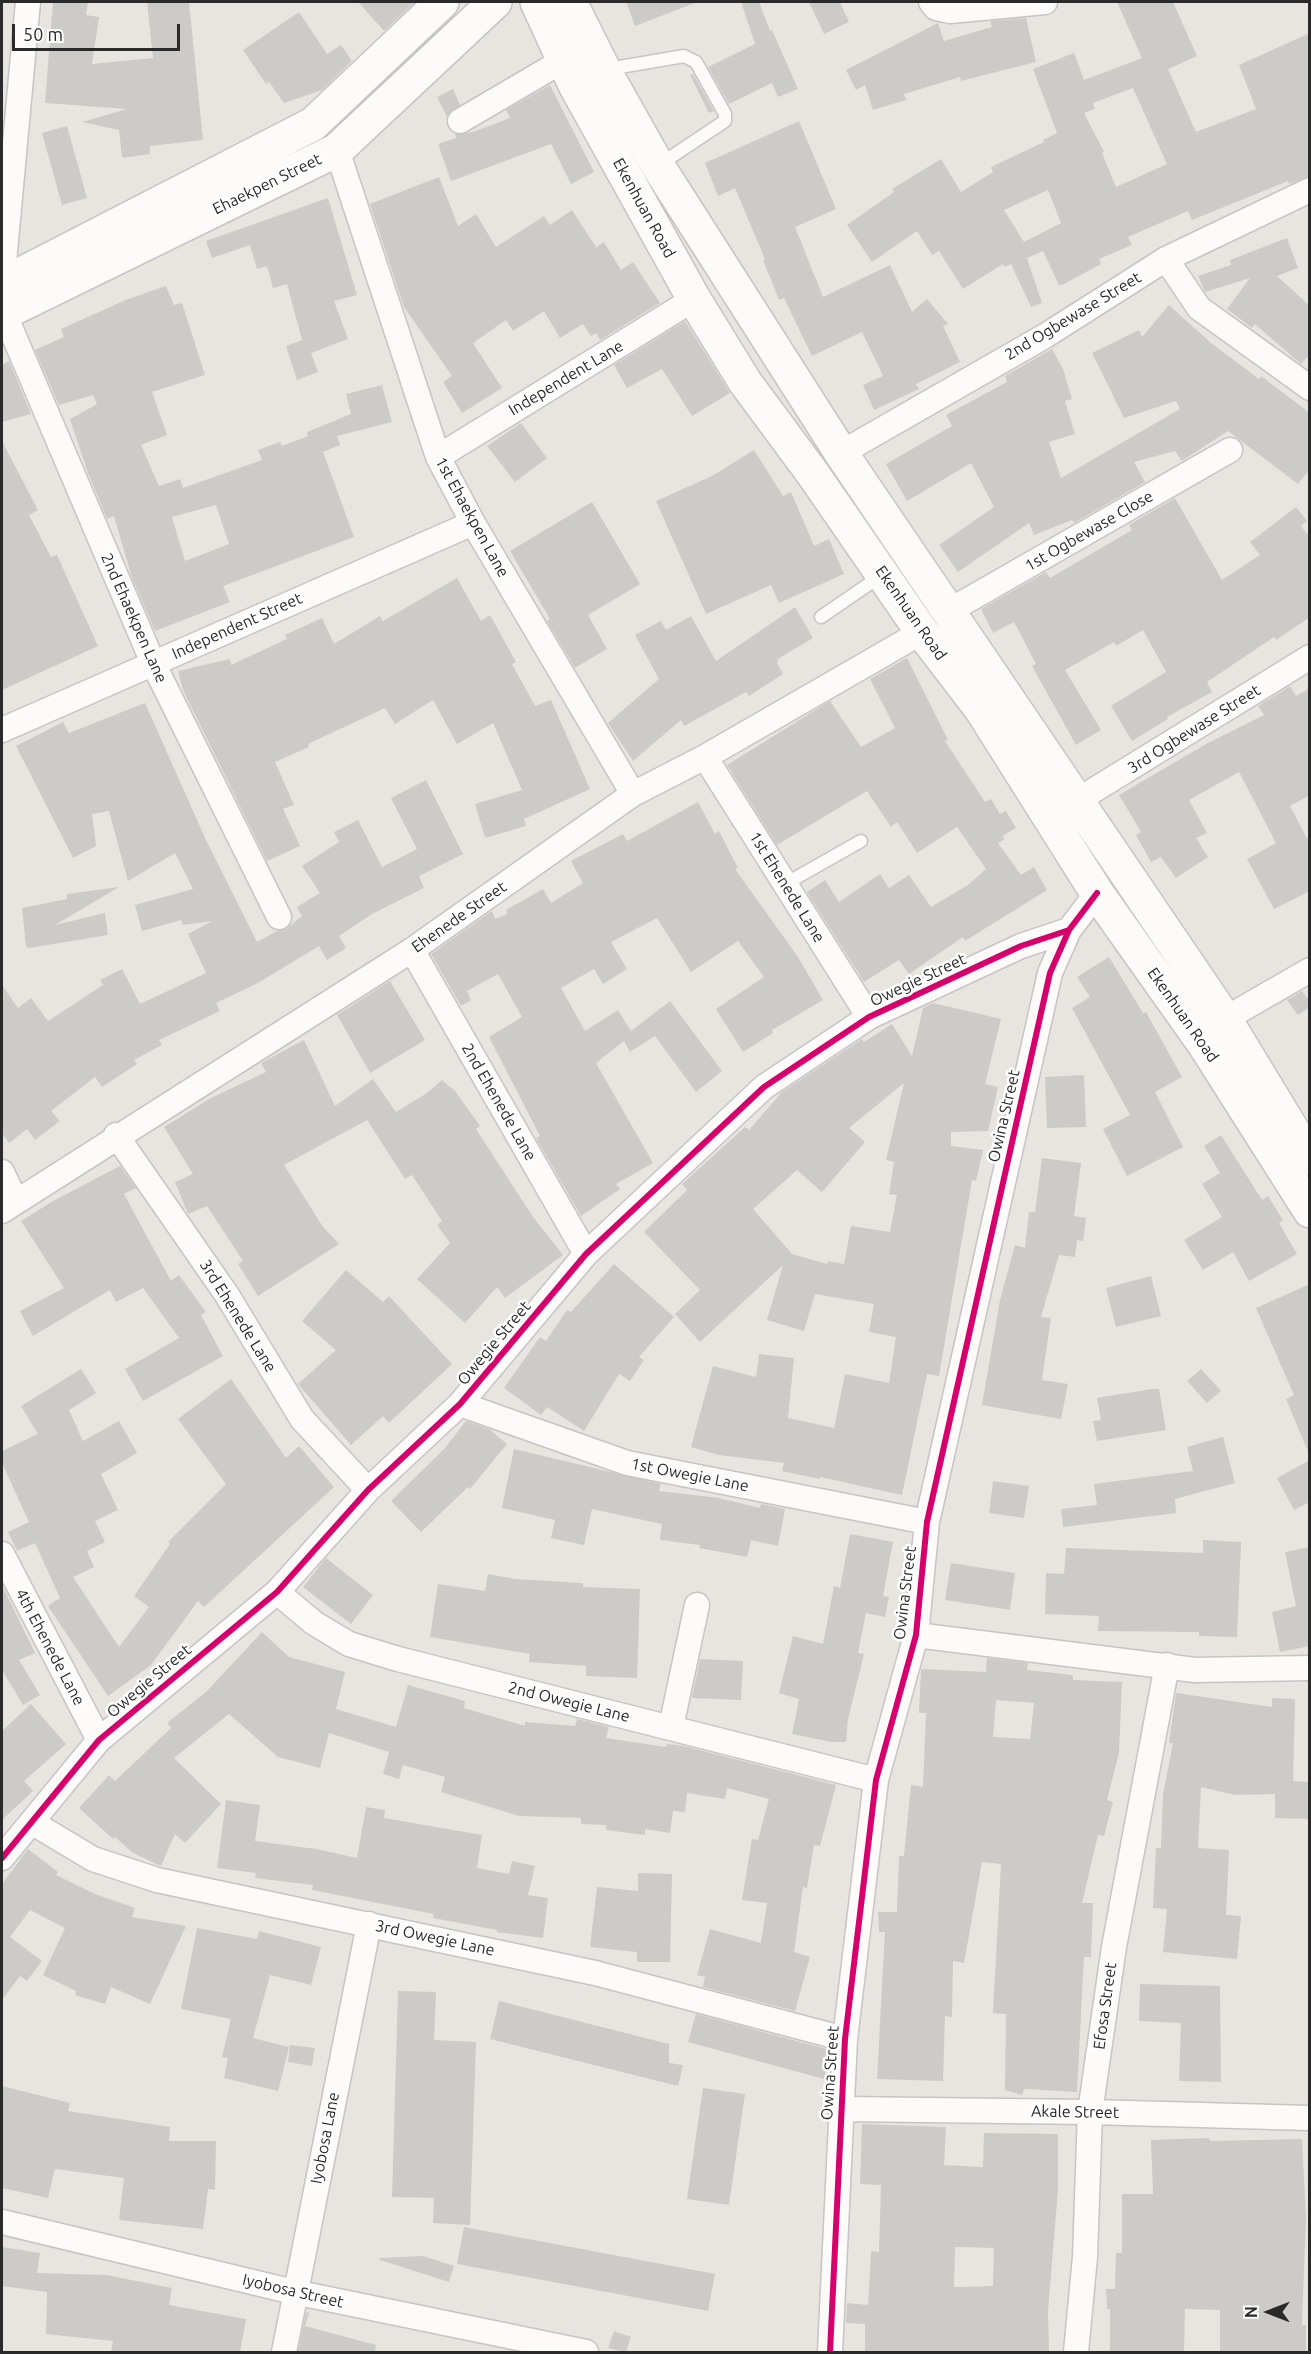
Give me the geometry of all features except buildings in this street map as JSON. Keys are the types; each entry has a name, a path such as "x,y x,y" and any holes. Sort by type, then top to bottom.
{"main road":[{"name":"Ehaekpen Street","path":"2,299 337,150 495,2"},
{"name":"Ekenhuan Road","path":"537,2 564,60 694,299 746,382 922,632 981,709 1097,893 1204,1044 1310,1211"},
{"name":"Ehaekpen Street","path":"2,299 313,124 435,3"},
{"name":"Ekenhuan Road","path":"577,4 604,70 658,166 841,453 1225,1019 1310,1159"}],"street":[{"path":"2,299 28,2"},
{"path":"931,2 936,8 950,11 1045,2"},
{"path":"460,121 564,60"},
{"name":"1st Ehaekpen Lane","path":"337,150 438,457 473,523 633,794"},
{"name":"2nd Ogbewase Street","path":"841,453 1045,336 1166,259 1310,190"},
{"path":"1166,259 1199,308 1310,388"},
{"name":"2nd Ehaekpen Lane","path":"2,299 153,663 279,917"},
{"name":"Independent Lane","path":"438,457 694,299"},
{"name":"1st Ogbewase Close","path":"949,611 1230,450"},
{"name":"Independent Street","path":"2,730 473,523"},
{"name":"Ehenede Street","path":"9,1207 412,950 633,794 705,757 922,632"},
{"name":"3rd Ogbewase Street","path":"1078,800 1310,657"},
{"name":"1st Ehenede Lane","path":"705,757 869,1017"},
{"name":"Owina Street","path":"830,2352 845,2039 876,1780 916,1635 927,1521 1050,973 1069,930 1097,893"},
{"name":"Owegie Street","path":"2,1858 99,1740 277,1592 368,1490 460,1404 586,1254 764,1087 869,1017 1021,946 1069,930"},
{"name":"2nd Ehenede Lane","path":"412,950 586,1254"},
{"path":"1225,1019 1310,970"},
{"name":"3rd Ehenede Lane","path":"117,1136 227,1295 302,1419 368,1490"},
{"path":"2,1172 9,1207"},
{"name":"1st Owegie Lane","path":"460,1404 627,1463 927,1521"},
{"name":"4th Ehenede Lane","path":"2,1554 99,1740"},
{"name":"2nd Owegie Lane","path":"277,1592 314,1623 349,1644 398,1659 876,1780"},
{"path":"671,1727 698,1605"},
{"path":"916,1635 1195,1670 1310,1668"},
{"name":"Efosa Street","path":"1076,2352 1085,2257 1090,2112 1114,1947 1167,1665"},
{"name":"3rd Owegie Lane","path":"33,1823 93,1859 157,1880 369,1923 595,1973 845,2039"},
{"name":"Iyobosa Lane","path":"284,2352 294,2292 369,1923"},
{"name":"Akale Street","path":"841,2109 1310,2118"},
{"name":"Iyobosa Street","path":"2,2222 294,2292 586,2352"}],"lane":[{"path":"604,70 684,56 696,62 725,114 725,121 658,166"},
{"path":"821,617 883,575"},
{"path":"785,884 861,841"}],"cycle path":[{"path":"830,2352 845,2039 876,1780 916,1635 927,1522 1050,973 1069,930 1097,893"},
{"path":"2,1858 99,1740 277,1592 368,1490 460,1404 586,1254 764,1087 869,1017 1021,946 1069,930"}]}
